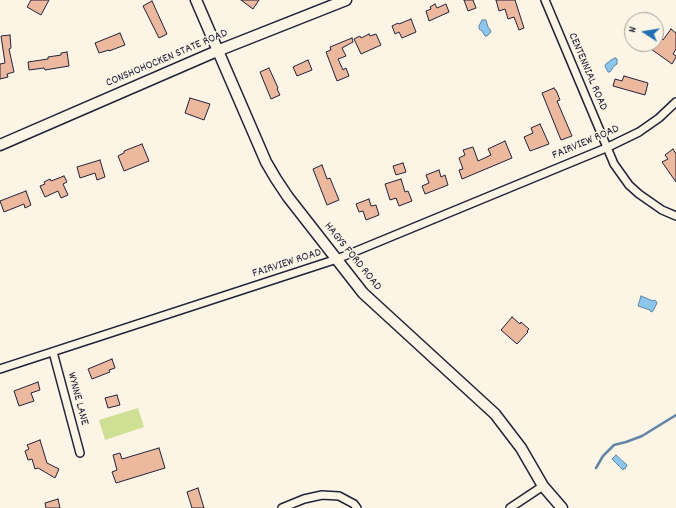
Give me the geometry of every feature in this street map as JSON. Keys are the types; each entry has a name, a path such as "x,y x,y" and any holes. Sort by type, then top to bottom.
{"street":[{"name":"HAGYS FORD ROAD","path":"196,0 266,162 276,179 363,293 495,414 521,448 543,486 562,508"},
{"name":"CONSHOHOCKEN STATE ROAD","path":"0,144 328,3 346,0"},
{"name":"CENTENNIAL ROAD","path":"545,0 614,164 629,185 649,202 676,216"},
{"name":"FAIRVIEW ROAD","path":"0,369 337,259 606,148 639,132 659,118 676,102"},
{"name":"WYNNE LANE","path":"53,352 80,453"},
{"path":"510,508 543,486"},
{"path":"282,508 304,499 322,495 339,496 354,504 357,508"}],"green space":[{"path":"138,408 144,427 105,440 99,420"}],"water":[{"path":"482,20 486,20 491,31 487,36 485,36 479,29"},
{"path":"615,58 617,59 617,64 610,72 608,72 605,66 606,64"},
{"path":"641,296 656,301 657,303 653,311 651,312 650,310 638,306"},
{"path":"616,455 627,465 625,469 624,468 623,470 612,459"}],"building":[{"path":"31,0 49,0 41,15 27,7"},
{"path":"241,0 259,0 253,9"},
{"path":"464,0 473,0 476,8 468,11"},
{"path":"496,0 515,0 524,28 519,30 514,17 508,19 505,9 499,11"},
{"path":"152,1 167,34 159,38 143,6"},
{"path":"435,4 437,8 446,4 449,12 429,21 426,11 431,9 430,7"},
{"path":"411,19 416,32 402,38 399,32 395,34 392,26"},
{"path":"671,29 676,33 676,49 673,54 676,57 672,64 655,52 664,52 664,39"},
{"path":"120,33 125,45 99,53 95,43"},
{"path":"369,34 370,36 376,34 381,45 361,54 354,39 360,36 361,38"},
{"path":"10,35 11,48 9,49 14,72 7,74 8,77 0,79 0,64 5,63 1,36"},
{"path":"352,38 353,42 342,48 346,56 338,59 343,70 346,68 349,76 337,81 326,52 331,50 330,47"},
{"path":"67,52 69,66 45,70 44,68 29,70 28,62 48,59 48,57 61,55 61,53"},
{"path":"308,60 312,70 297,76 293,67"},
{"path":"269,68 280,95 271,99 260,72"},
{"path":"624,76 648,83 645,95 613,86 615,79 622,81"},
{"path":"554,88 560,100 557,101 572,136 561,140 542,93"},
{"path":"190,98 210,104 204,120 185,113"},
{"path":"540,124 549,144 530,151 524,137 533,133 531,128"},
{"path":"505,141 512,158 462,179 459,170 463,169 459,158 465,155 463,150 473,147 478,161 491,155 488,149"},
{"path":"142,144 149,161 124,171 118,156 124,153 124,151"},
{"path":"673,149 676,154 676,182 662,162 668,159 665,155"},
{"path":"100,160 105,177 97,180 95,173 80,178 77,167"},
{"path":"403,163 406,172 396,175 393,166"},
{"path":"322,165 327,179 330,178 339,200 327,205 313,169"},
{"path":"439,170 441,177 445,175 448,185 425,194 422,186 429,183 426,175"},
{"path":"64,176 67,182 63,184 68,195 61,198 58,191 45,197 40,186 45,184 44,182 50,179 51,181"},
{"path":"401,179 405,192 408,191 412,201 399,206 396,198 390,200 385,184"},
{"path":"26,191 31,205 25,208 24,204 4,212 0,201"},
{"path":"369,199 371,206 376,205 379,215 366,220 363,211 359,212 356,204"},
{"path":"512,317 529,329 517,344 501,330"},
{"path":"112,359 115,368 109,370 110,372 92,379 88,369"},
{"path":"38,382 40,390 31,393 34,401 19,406 14,391"},
{"path":"117,395 120,405 108,408 105,398"},
{"path":"40,440 47,463 59,469 55,478 38,468 35,469 32,459 28,460 25,451 29,449 27,445"},
{"path":"159,448 165,468 116,483 112,472 117,470 113,455 120,453 122,459"},
{"path":"198,488 204,508 192,508 187,492"},
{"path":"58,499 60,508 46,508 45,503"}],"waterway":[{"path":"596,468 603,456 614,445 642,436 676,415"}]}
